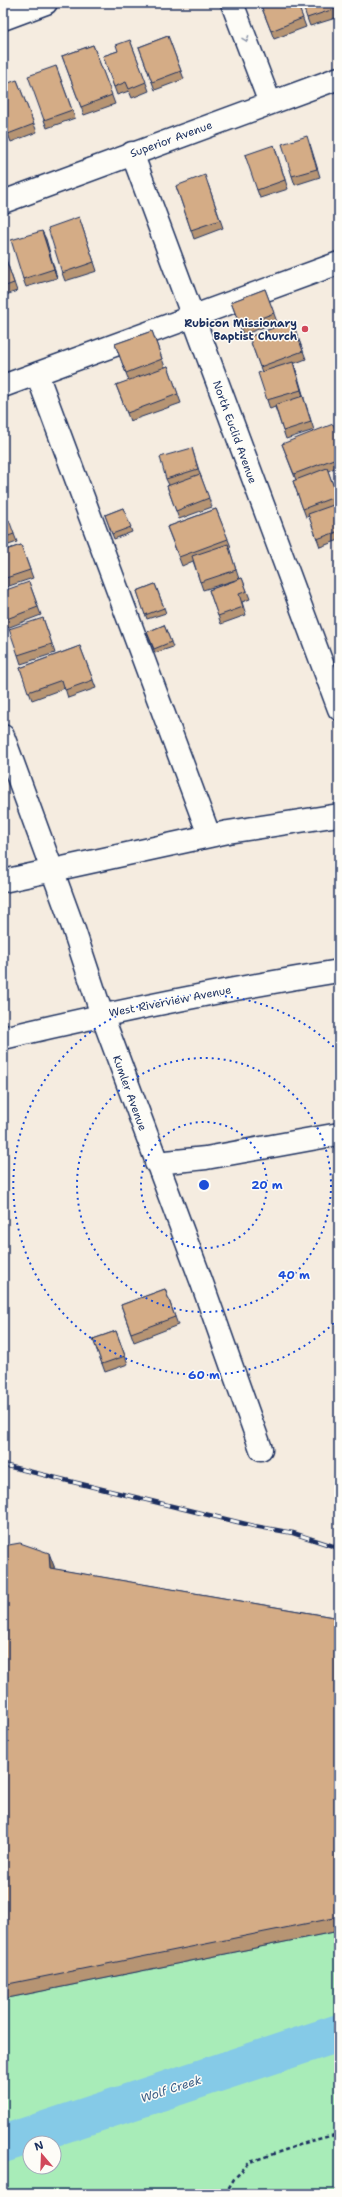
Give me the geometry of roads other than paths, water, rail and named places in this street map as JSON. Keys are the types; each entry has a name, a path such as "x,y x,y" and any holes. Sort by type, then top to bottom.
{"street":[{"path":"3,19 46,3"},
{"path":"232,3 270,103"},
{"name":"Superior Avenue","path":"3,202 339,78"},
{"name":"North Euclid Avenue","path":"132,154 339,709"},
{"path":"3,386 193,318 339,263"},
{"path":"36,374 209,835"},
{"name":"Kumler Avenue","path":"3,736 52,869 102,1015 202,1283 261,1449"},
{"path":"3,881 209,835 339,815"},
{"name":"West Riverview Avenue","path":"3,1038 102,1015 257,984 339,971"},
{"path":"156,1163 206,1158 339,1134"}],"waterway":[{"name":"Wolf Creek","path":"3,2144 339,2033"}],"railway":[{"path":"3,1465 254,1526 293,1533 339,1548"}],"place":[{"name":"Rubicon Missionary Baptist Church","path":"305,329"}]}
